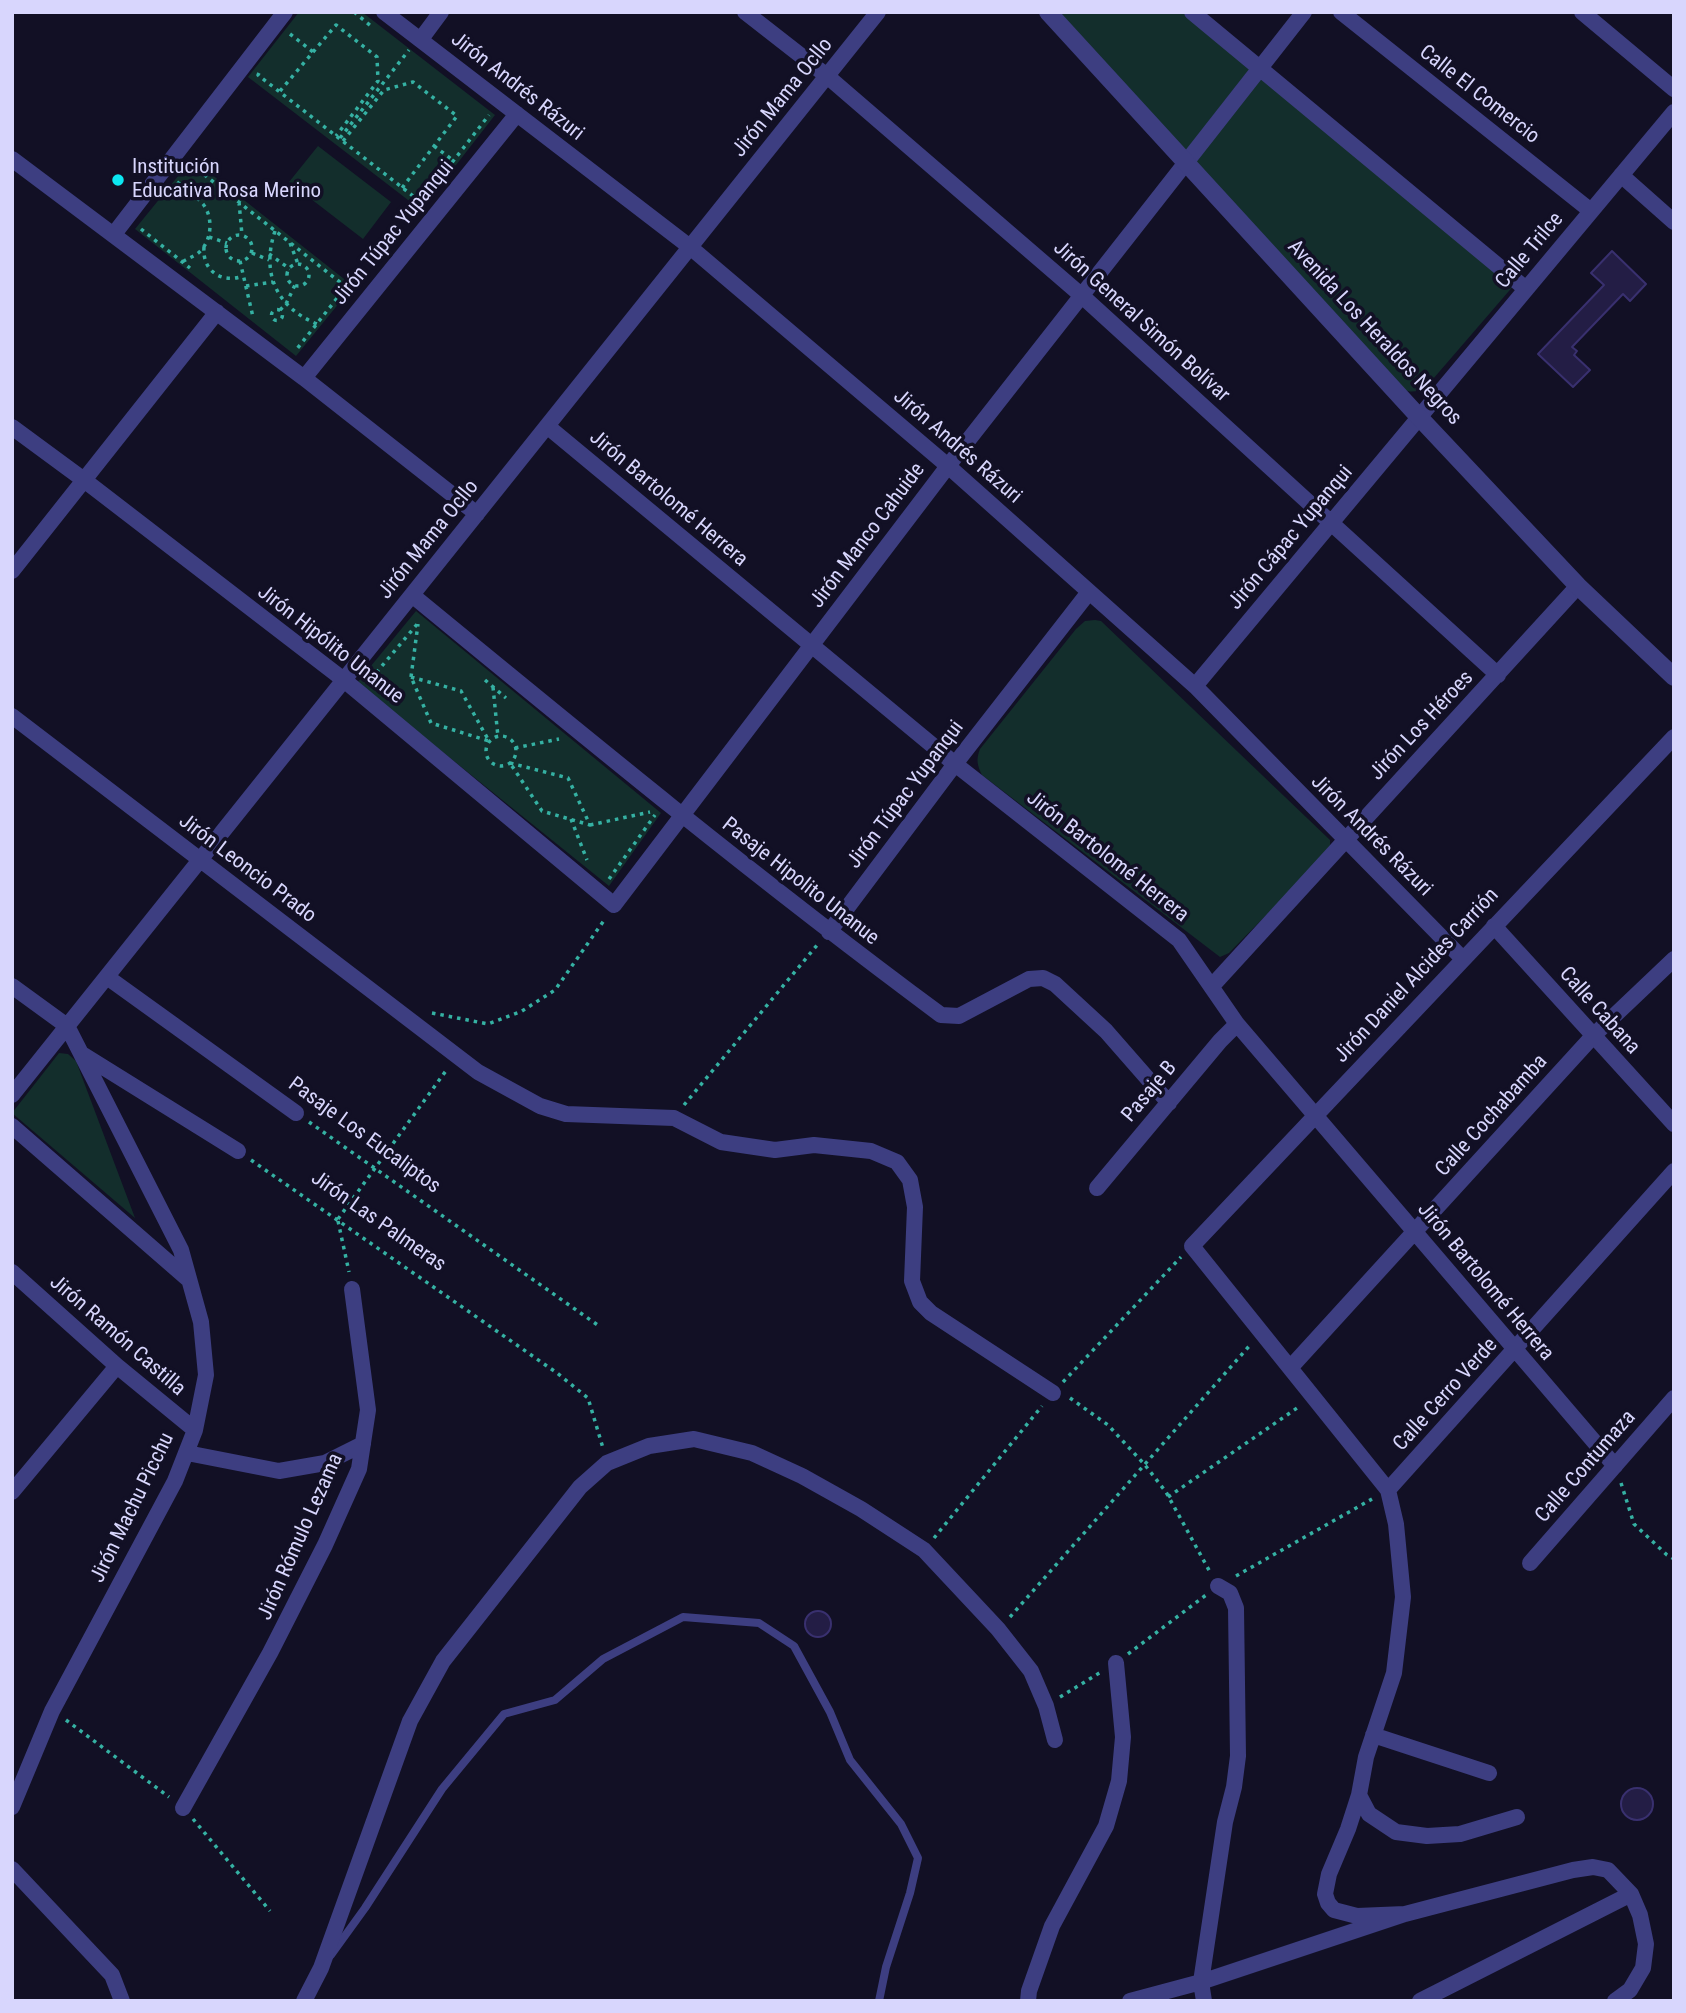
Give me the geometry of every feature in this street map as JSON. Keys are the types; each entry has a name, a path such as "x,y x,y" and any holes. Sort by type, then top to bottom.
{"street":[{"path":"114,234 285,12"},
{"name":"Jirón Andrés Rázuri","path":"384,12 690,247 948,466 1195,686 1462,958"},
{"path":"419,38 441,12"},
{"name":"Jirón General Simón Bolívar","path":"745,12 827,76 1081,295 1498,675"},
{"name":"Jirón Mama Ocllo","path":"12,1094 878,12"},
{"name":"Avenida Los Heraldos Negros","path":"1048,12 1419,417 1578,586 1674,677"},
{"path":"1192,12 1526,289"},
{"name":"Jirón Manco Cahuide","path":"614,905 948,466 1304,12"},
{"name":"Calle El Comercio","path":"1341,12 1591,211"},
{"path":"1582,12 1674,89"},
{"name":"Calle Trilce","path":"1419,417 1674,112"},
{"name":"Jirón Túpac Yupanqui","path":"303,378 517,114"},
{"path":"12,159 217,312 477,514"},
{"path":"1621,175 1674,222"},
{"path":"12,571 217,312"},
{"name":"Jirón Cápac Yupanqui","path":"1195,686 1419,417"},
{"name":"Jirón Hipólito Unanue","path":"12,426 344,680 614,905"},
{"name":"Jirón Bartolomé Herrera","path":"547,426 955,764 1179,940 1237,1024 1615,1466"},
{"name":"Jirón Los Héroes","path":"1212,986 1578,586"},
{"name":"Jirón Túpac Yupanqui","path":"829,932 1089,592"},
{"name":"Pasaje Hipolito Unanue","path":"412,595 681,816 829,932 941,1015 959,1016 1029,979 1043,978 1055,984 1106,1031 1169,1103"},
{"name":"Jirón Leoncio Prado","path":"12,716 478,1072 540,1106 566,1114 674,1118"},
{"name":"Jirón Daniel Alcides Carrión","path":"1261,1332 1192,1246 1674,737"},
{"name":"Calle Cabana","path":"1493,926 1674,1124"},
{"name":"Calle Cochabamba","path":"1290,1368 1594,1035 1674,959"},
{"name":"Pasaje Los Eucaliptos","path":"107,977 296,1113"},
{"path":"12,986 67,1026"},
{"name":"Pasaje B","path":"1097,1188 1237,1024"},
{"name":"Jirón Machu Picchu","path":"12,1807 52,1711 175,1480 195,1430 206,1375 201,1322 181,1250 67,1026"},
{"path":"80,1053 238,1151"},
{"path":"674,1118 721,1142 775,1150 814,1145 871,1151 897,1162 909,1180 915,1207 912,1281 920,1301 931,1313 1053,1393"},
{"path":"12,1126 190,1280"},
{"name":"Calle Cerro Verde","path":"1388,1490 1674,1171"},
{"name":"Jirón Ramón Castilla","path":"12,1272 117,1366 195,1430"},
{"name":"Jirón Rómulo Lezama","path":"183,1808 270,1653 325,1545 359,1469 368,1410 352,1289"},
{"path":"1261,1332 1388,1490 1396,1524 1403,1597 1394,1673 1366,1757 1359,1795 1329,1874 1325,1894 1334,1910 1357,1916 1405,1914"},
{"path":"12,1492 117,1366"},
{"name":"Calle Contumaza","path":"1530,1563 1674,1398"},
{"path":"304,2001 321,1968 410,1721 443,1661 580,1487 607,1463 649,1446 694,1439 752,1453 802,1476 861,1509 924,1550 999,1629 1031,1671 1046,1706 1055,1740"},
{"path":"187,1453 279,1471 325,1463 363,1444"},
{"path":"1204,2001 1201,1982 1225,1822 1238,1756 1236,1608 1230,1593 1218,1586"},
{"path":"1028,2001 1052,1926 1106,1826 1119,1781 1123,1737 1116,1663"},
{"path":"1373,1735 1489,1773"},
{"path":"1359,1795 1369,1814 1396,1832 1427,1836 1460,1834 1517,1817"},
{"path":"1130,2001 1201,1982 1405,1914 1593,1867 1608,1870 1631,1894 1640,1915 1646,1944 1643,1968 1630,1990 1615,2001"},
{"path":"12,1869 112,1975 122,2001"},
{"path":"1420,2001 1631,1894"}],"lane":[{"path":"321,1968 365,1908 442,1789 504,1714 555,1700 603,1659 683,1617 758,1623 794,1646 830,1712 850,1760 901,1824 918,1858 910,1893 886,1967 879,2001"}],"path":[{"path":"279,92 336,25 377,57 378,82 372,97 339,139"},
{"path":"290,34 313,52"},
{"path":"339,139 419,38"},
{"path":"266,65 258,75 402,188 422,203 430,192"},
{"path":"372,97 384,90 413,82 457,116 402,188"},
{"path":"446,171 489,116"},
{"path":"434,146 454,161"},
{"path":"182,262 198,253 209,237 210,218 206,209 201,201 177,182 192,164 346,287 295,351"},
{"path":"239,202 242,235"},
{"path":"148,219 140,229 192,270"},
{"path":"275,231 269,254 273,282 286,303 304,319 317,324"},
{"path":"242,235 251,242 252,253 240,261 231,259 227,254 227,243 230,238 242,235"},
{"path":"209,237 227,243"},
{"path":"289,242 298,264"},
{"path":"204,246 207,265 216,275 230,279 243,276"},
{"path":"252,253 269,260"},
{"path":"269,254 290,268"},
{"path":"240,261 254,318"},
{"path":"298,264 305,266 309,276 302,285 295,285 288,279 290,268 298,264"},
{"path":"246,286 273,282"},
{"path":"273,319 272,311 280,310 295,285"},
{"path":"243,310 260,323"},
{"path":"273,319 281,319 280,310"},
{"path":"265,328 273,319"},
{"path":"419,621 428,629"},
{"path":"419,621 411,677 430,723 489,741 498,737 508,738 515,748 515,755 510,763"},
{"path":"368,683 419,621"},
{"path":"411,677 461,691 489,741 486,750 488,760 496,766 510,763 568,778 590,824"},
{"path":"484,679 515,705"},
{"path":"493,687 498,737"},
{"path":"515,748 559,739 548,730"},
{"path":"510,763 542,811 590,824 651,812"},
{"path":"609,879 655,815 641,804"},
{"path":"572,819 588,862 577,853"},
{"path":"428,1012 488,1024 522,1011 555,990 614,905"},
{"path":"674,1118 829,932"},
{"path":"352,1289 338,1219 457,1056"},
{"name":"Pasaje Los Eucaliptos","path":"296,1113 599,1326"},
{"name":"Jirón Las Palmeras","path":"238,1151 338,1219 588,1398 607,1463"},
{"path":"999,1629 1261,1332"},
{"path":"1053,1393 1063,1392 1108,1425 1145,1465 1168,1497 1218,1586"},
{"path":"1168,1497 1313,1396"},
{"path":"1615,1466 1634,1524 1674,1559"},
{"path":"1046,1706 1116,1663 1218,1586 1388,1490"}],"green space":[{"path":"299,12 362,12 495,115 421,210 248,77"},
{"path":"1055,12 1186,12 1252,66 1184,153"},
{"path":"1260,73 1515,284 1424,388 1412,392 1403,389 1192,161"},
{"path":"318,146 391,202 363,239 289,182"},
{"path":"192,159 353,286 296,356 135,229"},
{"path":"416,611 661,813 609,886 357,683"},
{"path":"1085,621 1101,621 1330,840 1328,852 1229,953 1220,957 982,775 979,768 980,749 1076,629"},
{"path":"59,1053 68,1054 76,1061 135,1218 12,1113"}],"building":[{"path":"1612,251 1646,284 1630,301 1623,294 1572,347 1577,351 1574,355 1590,370 1573,387 1538,354 1604,285 1591,273"},
{"path":"818,1611 827,1615 831,1624 827,1633 818,1637 809,1633 805,1624 809,1615"},
{"path":"1637,1788 1648,1793 1653,1804 1648,1815 1637,1820 1626,1815 1621,1804 1626,1793"}],"place":[{"name":"Institución Educativa Rosa Merino","path":"118,180"}]}
